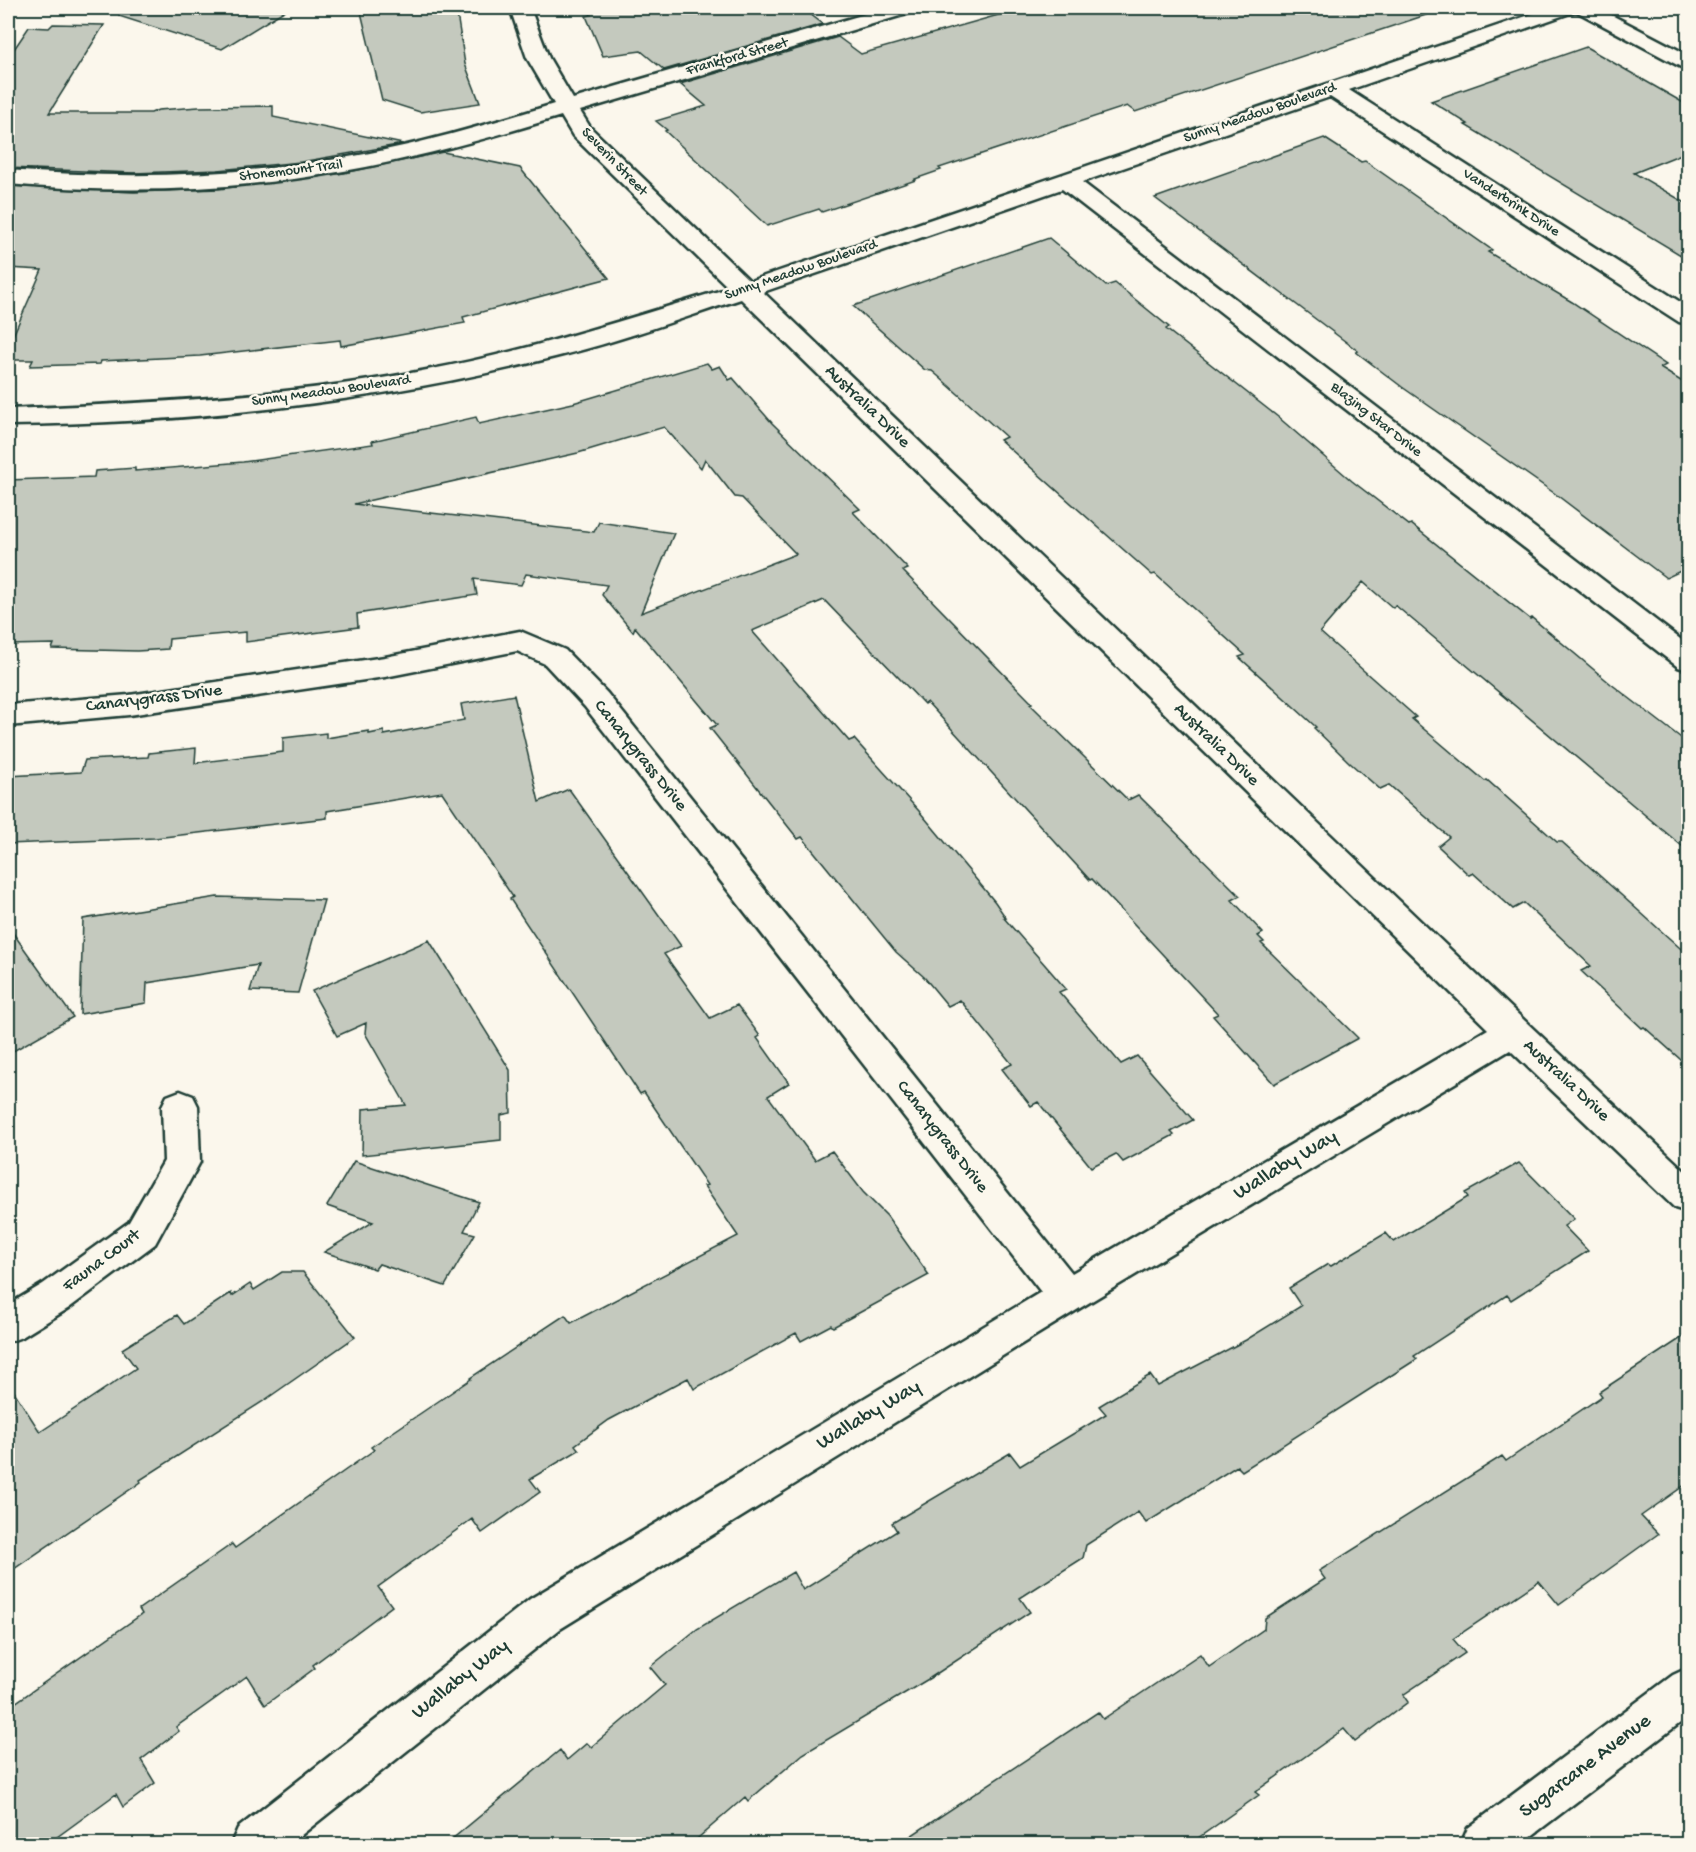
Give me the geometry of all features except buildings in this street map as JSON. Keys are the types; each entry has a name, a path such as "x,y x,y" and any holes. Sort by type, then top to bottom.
{"street":[{"name":"Severin Street","path":"520,8 538,58 581,131 746,290"},
{"name":"Frankford Street","path":"568,108 906,8"},
{"name":"Sunny Meadow Boulevard","path":"8,417 179,410 350,391 428,378 550,351 746,290 1568,8"},
{"path":"1584,8 1689,63"},
{"name":"Vanderbrink Drive","path":"1333,89 1689,317"},
{"name":"Stonemount Trail","path":"8,177 102,183 174,182 304,171 395,155 522,123 568,108"},
{"name":"Blazing Star Drive","path":"1064,180 1689,660"},
{"name":"Australia Drive","path":"746,290 1513,1031 1689,1197"},
{"name":"Canarygrass Drive","path":"8,715 129,705 361,671 520,641 555,657 596,700 1067,1296"},
{"name":"Wallaby Way","path":"254,1845 545,1614 1067,1296 1513,1031"},
{"name":"Fauna Court","path":"8,1325 56,1296 142,1233 182,1162 180,1106"},
{"name":"Sugarcane Avenue","path":"1484,1845 1689,1690"}]}
